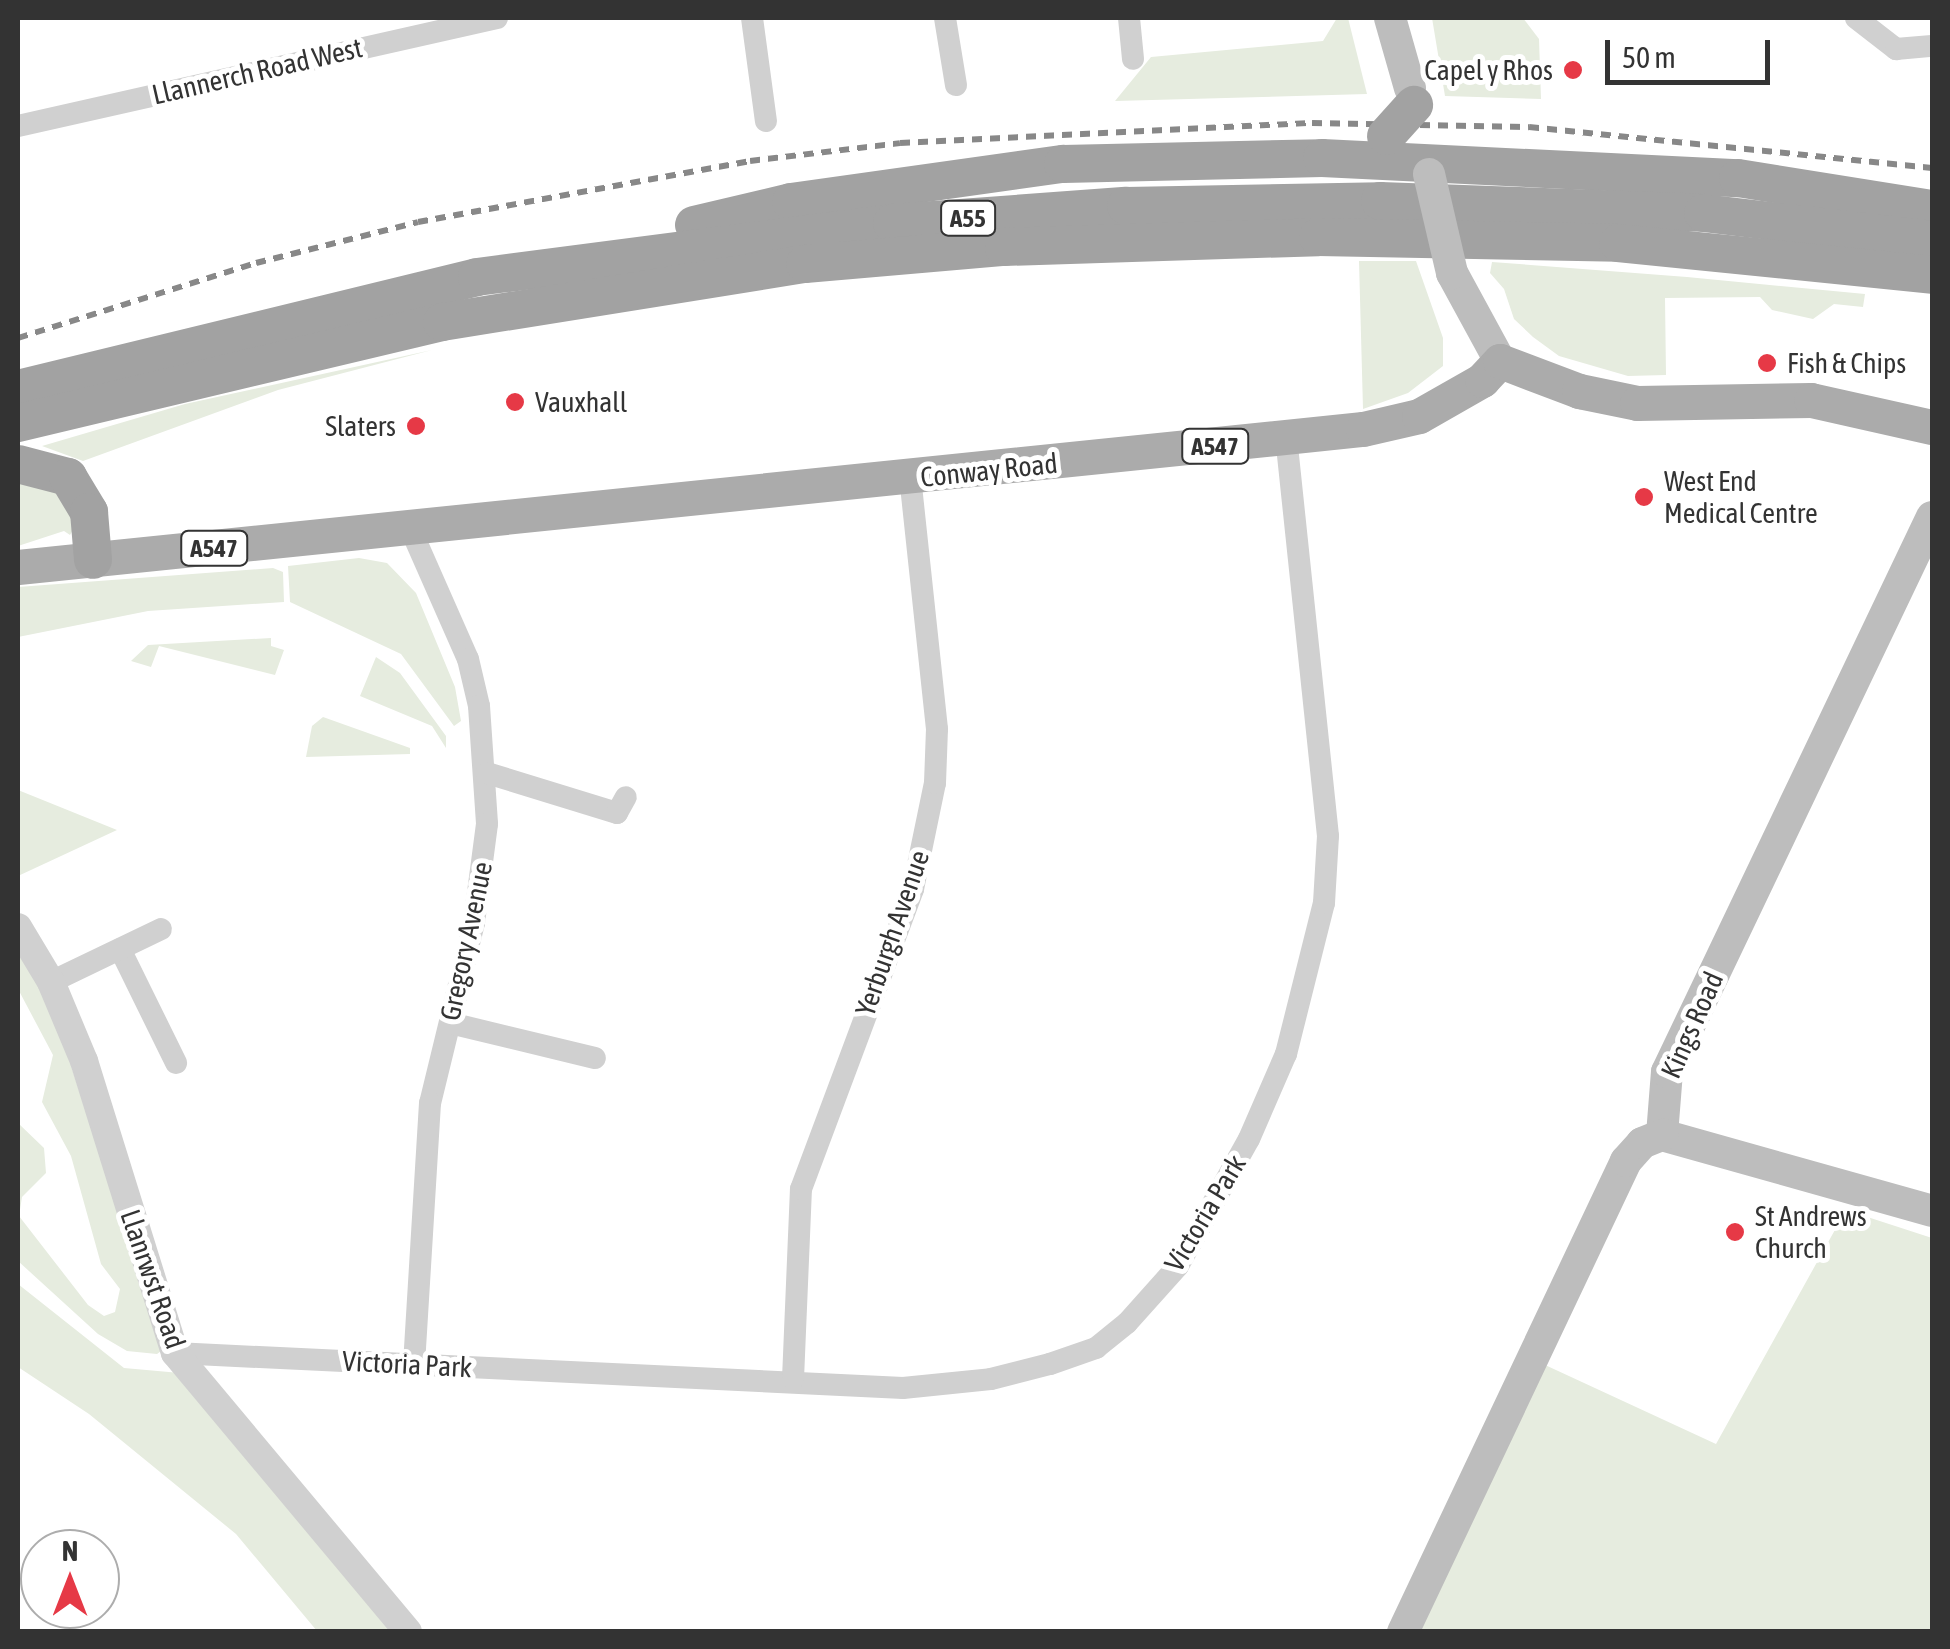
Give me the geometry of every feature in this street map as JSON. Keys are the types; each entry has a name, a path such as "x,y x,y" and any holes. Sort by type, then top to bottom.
{"highway":[{"path":"478,277 810,199 1064,164 1322,158 1414,133 1932,209"},
{"name":"A55","path":"18,389 478,277 892,224 1145,206 1380,202 1703,213 1932,240"},
{"name":"A55","path":"18,423 442,322 806,264 1004,247 1318,238 1618,243 1932,276"},
{"path":"18,464 68,477 89,512 93,560"}],"main road":[{"path":"1390,18 1414,133 1452,274 1500,361 1579,391 1637,403 1811,400 1932,427"},
{"name":"Conway Road","path":"18,567 1286,439 1419,416 1482,380 1500,361"},
{"name":"Kings Road","path":"1662,1135 1668,1072 1932,517"},
{"path":"1403,1632 1626,1161 1642,1142 1662,1135 1932,1211"}],"street":[{"name":"Llannerch Road West","path":"18,126 498,18"},
{"path":"752,18 766,122"},
{"path":"946,18 956,86"},
{"path":"1130,18 1133,59"},
{"path":"1856,18 1896,49 1932,46"},
{"name":"Victoria Park","path":"175,1353 793,1379 903,1388 991,1379 1096,1348 1178,1266 1215,1204 1286,1054 1324,903 1328,836 1286,439"},
{"name":"Yerburgh Avenue","path":"793,1379 801,1189 913,888 935,783 937,729 910,478"},
{"name":"Gregory Avenue","path":"410,530 468,659 486,772 484,870 430,1103 414,1364"},
{"path":"486,772 616,813 626,797"},
{"name":"Llanrwst Road","path":"18,927 51,982 84,1062 175,1353 408,1632"},
{"path":"51,982 162,929"},
{"path":"120,949 176,1063"},
{"path":"450,1023 595,1058"}],"shaded area":[{"path":"1337,18 1348,18 1367,94 1115,101 1151,57 1323,41"},
{"path":"1432,18 1523,18 1539,39 1541,99 1445,96"},
{"path":"1359,261 1416,261 1443,338 1443,366 1408,393 1363,409"},
{"path":"1492,262 1865,294 1863,307 1834,304 1813,319 1772,310 1760,297 1665,298 1666,375 1628,376 1559,356 1533,337 1514,319 1504,289 1490,273"},
{"path":"432,350 278,390 83,461 42,446 185,404"},
{"path":"18,475 62,490 74,528 70,535 64,531 18,546"},
{"path":"359,558 387,563 416,593 455,687 461,721 454,726 401,654 290,602 288,566"},
{"path":"273,568 283,572 284,602 148,611 18,637 18,587"},
{"path":"271,638 271,646 284,650 275,675 159,646 151,667 131,661 148,645"},
{"path":"376,657 400,673 446,736 446,748 432,726 360,696"},
{"path":"323,717 410,748 410,754 306,757 312,726"},
{"path":"18,790 117,830 18,876"},
{"path":"18,944 52,1008 164,1349 157,1354 127,1351 98,1334 18,1261 18,1123 44,1148 46,1173 22,1197 19,1216 88,1305 104,1316 115,1312 120,1289 101,1264 71,1156 42,1102 53,1055 18,989"},
{"path":"1846,1210 1932,1238 1932,1631 1403,1632 1530,1358 1716,1444"},
{"path":"18,1284 124,1368 180,1373 393,1631 317,1631 236,1534 89,1414 18,1367"}],"railway":[{"path":"18,338 256,263 418,222 750,161 900,143 1312,123 1529,127 1932,168"}],"place":[{"name":"Capel y Rhos","path":"1573,70"},
{"name":"Fish & Chips","path":"1767,363"},
{"name":"Vauxhall","path":"515,402"},
{"name":"Slaters","path":"416,426"},
{"name":"West End Medical Centre","path":"1644,497"},
{"name":"St Andrews Church","path":"1735,1232"}]}
